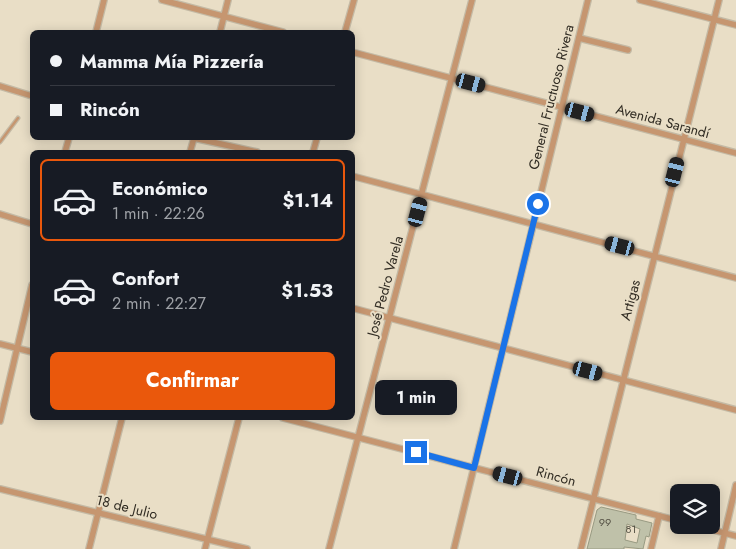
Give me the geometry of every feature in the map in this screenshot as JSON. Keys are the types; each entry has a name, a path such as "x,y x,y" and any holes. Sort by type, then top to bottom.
{"street":[{"path":"96,30 104,0"},
{"path":"162,0 275,30"},
{"path":"220,30 228,0"},
{"path":"346,30 354,0"},
{"name":"José Pedro Varela","path":"328,549 423,194 472,0"},
{"name":"General Fructuoso Rivera","path":"454,549 588,0"},
{"path":"640,0 736,25"},
{"name":"Artigas","path":"581,549 718,0"},
{"path":"579,38 628,50"},
{"name":"Avenida Sarandí","path":"355,53 736,153"},
{"path":"0,86 30,95"},
{"path":"203,140 248,150"},
{"path":"355,177 736,278"},
{"path":"0,214 30,223"},
{"path":"0,421 30,294"},
{"path":"355,309 736,410"},
{"path":"0,344 30,351"},
{"path":"90,549 122,420"},
{"path":"204,549 238,420"},
{"name":"Rincón","path":"291,420 670,519"},
{"path":"721,549 736,485"},
{"name":"18 de Julio","path":"0,489 248,549"},
{"path":"651,549 659,516"},
{"path":"720,532 736,536"}],"lane":[{"path":"0,142 18,118"}],"building":[{"path":"601,507 636,515 636,519 652,523 649,537 646,536 643,549 624,547 624,549 587,549 597,510","holes":["627,524 640,529 637,543 625,540"]}],"route":[{"path":"416,452 474,468 538,204"}]}
